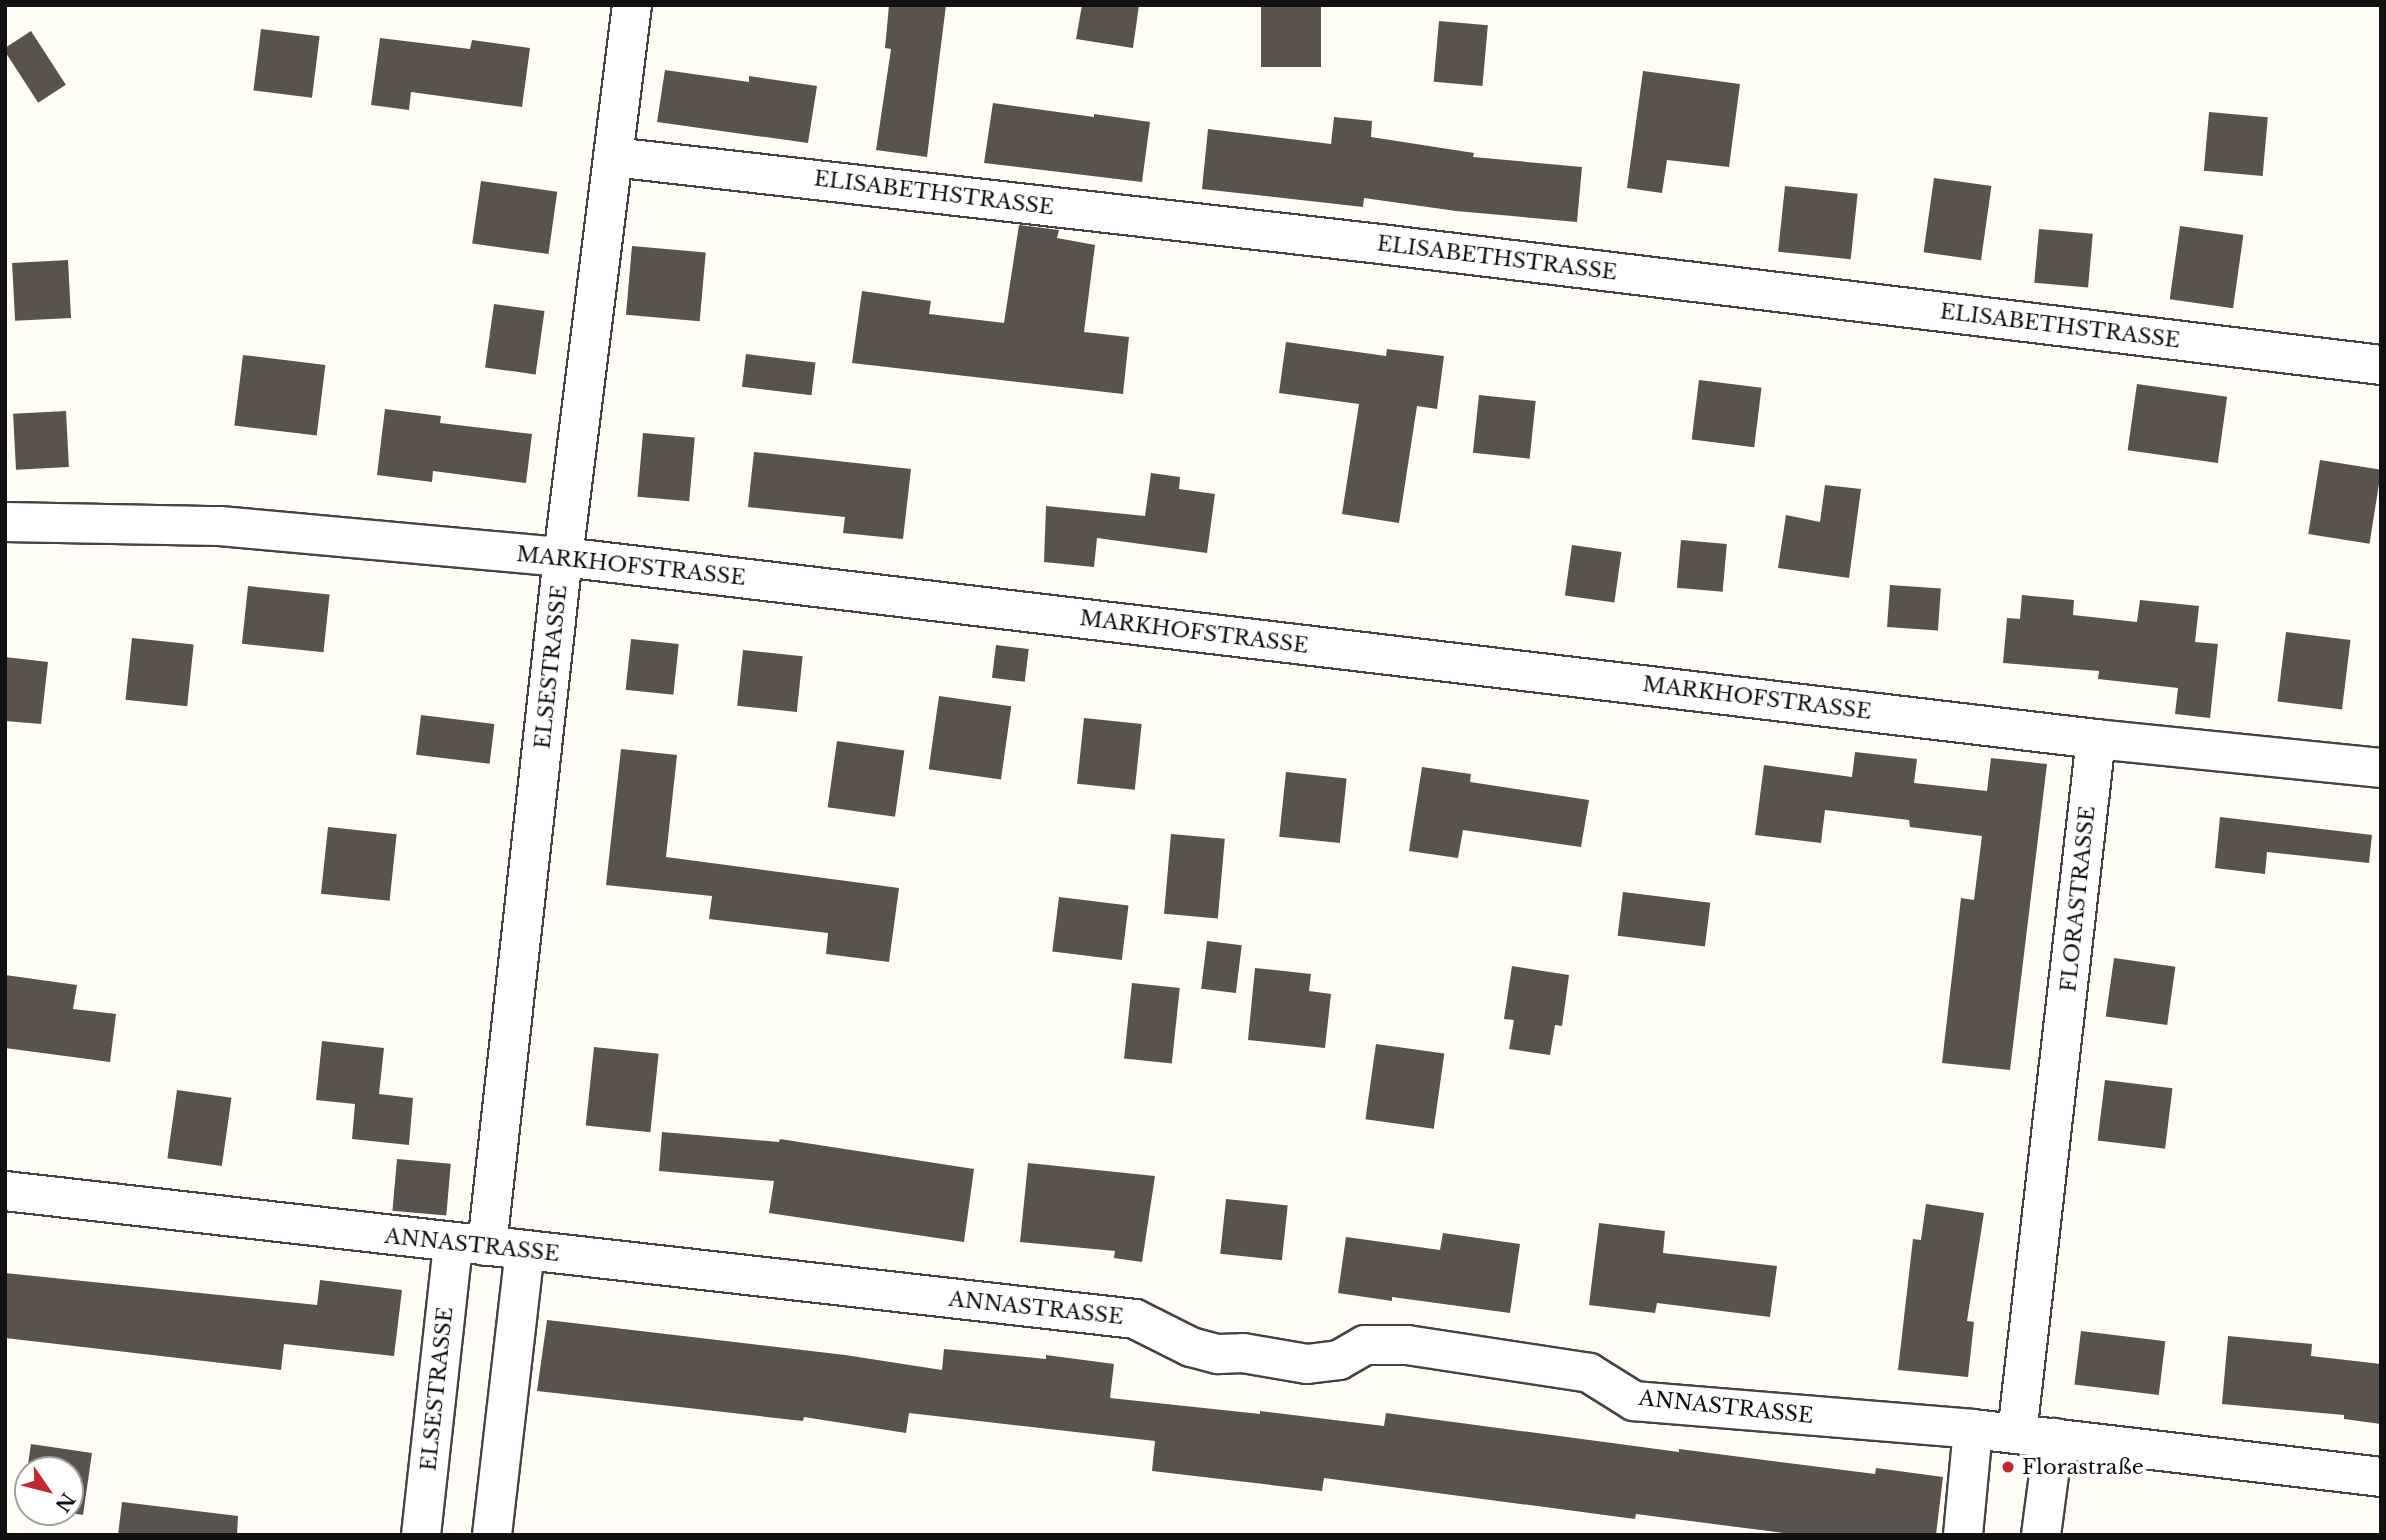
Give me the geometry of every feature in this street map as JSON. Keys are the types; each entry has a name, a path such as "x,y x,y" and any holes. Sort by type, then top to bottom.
{"street":[{"name":"ELSESTRASSE","path":"421,1535 470,1245 563,557 632,5"},
{"name":"ELISABETHSTRASSE","path":"613,157 1394,246 2381,365"},
{"name":"MARKHOFSTRASSE","path":"5,522 220,526 563,557 2096,739 2243,751 2381,768"},
{"name":"FLORASTRASSE","path":"2041,1535 2036,1436 2096,739"},
{"name":"ANNASTRASSE","path":"5,1191 1135,1319 1191,1347 1218,1354 1243,1353 1307,1364 1339,1360 1365,1345 1407,1345 1589,1373 1634,1401 1973,1429 2381,1478"},
{"path":"492,1535 525,1250"},
{"path":"1963,1535 1973,1429"}],"building":[{"path":"889,5 946,5 927,157 876,150 891,49 885,48"},
{"path":"1082,5 1139,5 1133,48 1076,39"},
{"path":"1261,5 1321,5 1321,67 1261,67"},
{"path":"1439,21 1488,25 1482,86 1434,82"},
{"path":"261,29 320,36 312,98 253,91"},
{"path":"31,31 66,85 38,103 5,52 5,48"},
{"path":"380,38 470,49 472,40 530,48 522,107 411,92 409,110 371,105"},
{"path":"665,70 749,82 749,76 817,86 808,143 657,122"},
{"path":"1643,71 1740,84 1729,167 1667,160 1662,193 1627,188"},
{"path":"993,103 1150,122 1142,182 984,163"},
{"path":"2209,112 2268,117 2263,176 2204,171"},
{"path":"1334,117 1372,121 1371,137 1474,153 1473,157 1582,167 1577,222 1456,211 1364,198 1363,207 1202,189 1208,129 1331,144"},
{"path":"1934,178 1991,186 1981,260 1924,252"},
{"path":"481,181 557,192 548,254 472,243"},
{"path":"1785,186 1858,194 1851,259 1778,252"},
{"path":"1019,225 1059,230 1057,238 1095,245 1084,332 1129,337 1123,394 852,363 862,291 931,301 929,314 1004,323"},
{"path":"2180,226 2243,235 2233,308 2170,299"},
{"path":"2039,229 2093,234 2088,288 2034,283"},
{"path":"632,246 706,252 700,321 626,315"},
{"path":"68,260 71,318 15,321 12,263"},
{"path":"494,304 545,311 536,374 485,367"},
{"path":"1286,342 1386,356 1387,349 1444,356 1437,409 1417,406 1399,523 1342,514 1359,404 1279,393"},
{"path":"746,354 815,363 811,395 742,387"},
{"path":"243,355 325,365 317,436 234,425"},
{"path":"1699,380 1762,388 1754,447 1692,440"},
{"path":"2137,384 2227,397 2218,463 2128,450"},
{"path":"1479,395 1536,401 1530,459 1473,453"},
{"path":"385,409 441,416 440,423 532,434 526,483 433,471 432,482 377,475"},
{"path":"66,411 69,467 16,470 13,414"},
{"path":"643,433 695,438 689,501 637,497"},
{"path":"754,452 911,469 903,539 843,533 845,517 748,507"},
{"path":"2320,460 2381,470 2370,544 2308,534"},
{"path":"1151,473 1180,477 1179,489 1215,494 1207,553 1097,538 1094,567 1044,562 1046,506 1145,516"},
{"path":"1825,485 1861,489 1849,578 1778,568 1786,515 1820,522"},
{"path":"1681,540 1727,544 1723,592 1677,588"},
{"path":"1572,545 1622,552 1614,602 1565,596"},
{"path":"1890,585 1941,589 1938,630 1887,627"},
{"path":"248,586 330,595 323,652 242,644"},
{"path":"2022,595 2074,600 2073,615 2137,622 2140,600 2199,606 2195,642 2218,644 2210,718 2175,714 2178,688 2098,679 2099,671 2003,663 2007,618 2020,619"},
{"path":"2286,632 2351,640 2342,709 2277,701"},
{"path":"132,638 194,644 187,706 126,700"},
{"path":"631,639 679,644 673,695 626,690"},
{"path":"996,645 1029,649 1025,682 992,678"},
{"path":"743,650 803,656 797,712 737,706"},
{"path":"5,657 48,662 41,724 5,721"},
{"path":"939,696 1011,706 1001,779 929,769"},
{"path":"421,715 494,724 490,764 416,755"},
{"path":"1084,718 1142,724 1135,790 1077,784"},
{"path":"837,741 904,750 895,817 828,807"},
{"path":"621,749 677,755 666,857 899,888 889,962 826,954 828,933 709,919 712,896 606,885"},
{"path":"1855,752 1917,759 1914,783 1987,791 1991,758 2047,764 2010,1070 1942,1063 1961,898 1974,900 1982,836 1910,827 1909,820 1825,810 1821,843 1755,835 1764,765 1852,777"},
{"path":"1422,767 1471,774 1470,782 1589,800 1581,847 1463,830 1458,858 1409,851"},
{"path":"1286,772 1347,778 1340,843 1279,837"},
{"path":"2220,817 2372,835 2369,863 2267,852 2265,874 2215,868"},
{"path":"328,827 397,834 390,901 321,894"},
{"path":"1171,834 1225,839 1218,918 1164,914"},
{"path":"1623,892 1710,903 1705,946 1618,936"},
{"path":"1059,897 1128,906 1122,960 1052,952"},
{"path":"1207,941 1242,945 1236,993 1201,989"},
{"path":"2114,958 2175,967 2167,1025 2106,1016"},
{"path":"1512,966 1569,975 1562,1026 1555,1025 1550,1055 1509,1049 1514,1020 1504,1019"},
{"path":"1255,968 1311,974 1309,991 1331,994 1325,1048 1248,1040"},
{"path":"5,975 77,985 73,1009 116,1014 110,1062 5,1048"},
{"path":"1132,983 1180,988 1172,1064 1124,1059"},
{"path":"322,1041 384,1048 379,1094 413,1098 409,1145 352,1139 355,1104 316,1100"},
{"path":"1376,1044 1444,1054 1434,1129 1365,1119"},
{"path":"594,1047 659,1054 650,1132 586,1126"},
{"path":"2105,1080 2172,1088 2165,1149 2098,1141"},
{"path":"177,1090 231,1098 222,1166 167,1158"},
{"path":"662,1132 779,1142 780,1139 974,1169 964,1242 769,1213 774,1181 659,1171"},
{"path":"397,1159 451,1164 446,1216 392,1211"},
{"path":"1028,1163 1155,1176 1142,1262 1114,1258 1115,1251 1020,1242"},
{"path":"1226,1199 1288,1205 1282,1260 1220,1254"},
{"path":"1926,1204 1984,1213 1967,1321 1974,1322 1968,1377 1898,1370 1913,1239 1921,1240"},
{"path":"1599,1223 1665,1231 1663,1253 1777,1266 1770,1317 1657,1303 1655,1313 1589,1305"},
{"path":"1443,1233 1520,1244 1510,1313 1392,1297 1392,1301 1338,1293 1346,1237 1440,1250"},
{"path":"5,1273 317,1305 320,1280 402,1290 394,1356 284,1344 281,1370 5,1338"},
{"path":"547,1320 845,1355 942,1370 944,1349 1046,1359 1046,1355 1114,1364 1110,1398 1260,1414 1260,1411 1384,1426 1386,1413 1679,1452 1679,1449 1875,1474 1876,1468 1943,1477 1936,1535 1799,1535 1636,1514 1635,1519 1324,1478 1322,1491 1152,1471 1155,1441 909,1413 906,1433 804,1417 803,1421 537,1391"},
{"path":"2081,1331 2165,1341 2159,1395 2074,1385"},
{"path":"2228,1336 2312,1344 2311,1356 2381,1364 2381,1424 2344,1419 2344,1415 2222,1404"},
{"path":"31,1444 92,1453 84,1508 84,1456 29,1456"},
{"path":"122,1502 238,1516 237,1535 118,1535"}],"place":[{"name":"Florastraße","path":"2008,1467"}]}
